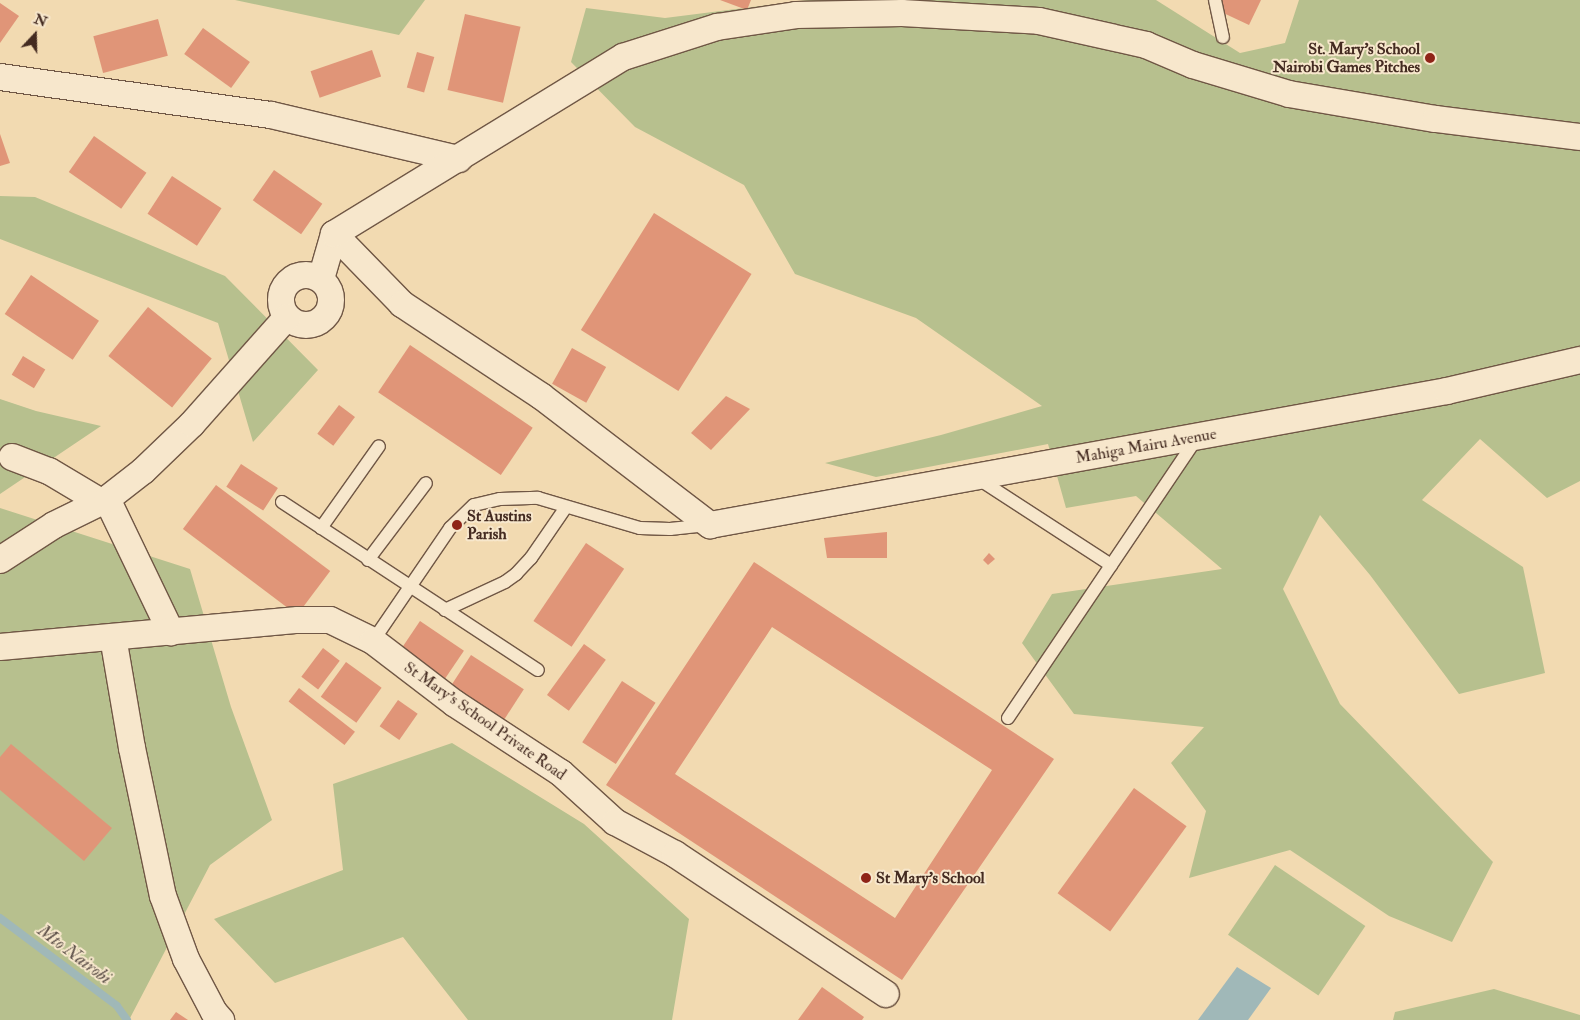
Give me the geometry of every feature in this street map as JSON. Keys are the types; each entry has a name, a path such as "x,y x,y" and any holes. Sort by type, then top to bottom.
{"street":[{"path":"321,279 334,234 460,159 623,57 717,27 796,14 902,13 1038,21 1146,45 1193,65 1288,94 1436,119 1580,138"},
{"path":"0,77 271,115 460,159"},
{"path":"334,234 402,304 541,396 710,525"},
{"path":"310,274 321,279 328,287 332,297 331,308 326,317 317,323 306,326 295,323 287,317 281,306 281,293 287,283 297,276 310,274"},
{"path":"0,560 54,525 104,501 164,452 287,317"},
{"name":"Mahiga Mairu Avenue","path":"710,525 1447,391 1580,360"},
{"path":"12,457 49,471 104,501 170,632"},
{"name":"St Mary's School Private Road","path":"0,647 298,620 330,620 372,641 454,703 561,773 615,822 675,854 886,994"},
{"path":"113,637 132,748 163,896 186,959 214,1012 221,1020"}],"lane":[{"path":"1215,0 1223,37"},
{"path":"1008,718 1199,436"},
{"path":"321,528 378,446"},
{"path":"975,477 1111,565"},
{"path":"368,560 426,482"},
{"path":"372,641 450,528 474,505 500,499 538,498 640,528 670,529 710,525"},
{"path":"282,502 538,670"},
{"path":"445,610 505,582 516,574 531,558 566,507"}],"green space":[{"path":"235,0 425,0 399,35"},
{"path":"808,0 1156,0 1240,53 1285,43 1299,0 1580,0 1580,481 1547,498 1480,439 1422,500 1523,567 1545,673 1459,694 1370,575 1320,515 1283,589 1340,704 1493,862 1452,942 1389,916 1290,850 1189,878 1206,811 1171,763 1204,727 1074,714 1022,643 1052,594 1222,569 1136,496 1066,508 1048,444 876,477 825,463 941,435 1042,406 916,318 795,274 744,185 635,127 571,62 586,8 665,18"},
{"path":"0,196 35,197 225,276 318,370 253,442 218,323 0,239"},
{"path":"0,399 36,411 101,426 0,494"},
{"path":"0,508 190,569 231,707 272,820 210,865 129,1020 0,1020"},
{"path":"452,743 584,824 689,919 672,1020 468,1020 403,937 275,983 214,919 343,870 333,784"},
{"path":"1275,865 1365,926 1318,996 1228,935"},
{"path":"1494,989 1580,1015 1580,1020 1393,1020 1395,1012"}],"water":[{"path":"1237,967 1271,988 1248,1020 1198,1020"}],"building":[{"path":"720,0 751,0 747,10"},
{"path":"1222,0 1261,0 1249,25 1217,10"},
{"path":"0,3 19,16 0,43"},
{"path":"465,14 521,27 503,103 447,90"},
{"path":"158,19 168,56 103,73 93,36"},
{"path":"203,28 250,62 231,88 184,54"},
{"path":"372,50 381,76 320,98 311,71"},
{"path":"417,52 434,57 424,93 407,88"},
{"path":"0,134 10,163 0,166"},
{"path":"94,136 146,173 121,209 69,172"},
{"path":"274,170 322,204 301,234 253,200"},
{"path":"172,176 221,208 197,246 147,214"},
{"path":"654,213 752,274 678,391 581,330"},
{"path":"31,275 99,321 73,360 5,314"},
{"path":"148,307 212,359 172,408 108,356"},
{"path":"410,345 533,428 501,475 378,392"},
{"path":"572,348 606,367 586,403 552,384"},
{"path":"23,356 45,369 34,388 12,375"},
{"path":"726,396 750,409 711,450 691,433"},
{"path":"339,405 355,417 333,446 317,434"},
{"path":"241,464 278,488 263,511 226,487"},
{"path":"216,485 330,571 297,615 183,529"},
{"path":"887,532 887,558 827,558 824,538"},
{"path":"586,543 624,569 572,647 533,621"},
{"path":"989,553 995,559 988,565 983,560"},
{"path":"754,562 1054,759 902,980 606,785","holes":["772,627 992,770 895,918 675,774"]},
{"path":"420,621 464,651 442,684 398,654"},
{"path":"584,644 606,660 569,711 547,695"},
{"path":"323,648 340,661 318,689 301,677"},
{"path":"471,655 524,689 500,725 448,691"},
{"path":"346,662 382,688 356,723 321,697"},
{"path":"622,681 656,703 616,764 582,742"},
{"path":"299,688 355,732 344,745 289,701"},
{"path":"398,700 418,714 399,740 380,726"},
{"path":"11,744 112,828 84,861 0,790 0,757"},
{"path":"1134,788 1187,826 1110,931 1058,893"},
{"path":"822,987 864,1017 862,1020 798,1020"},
{"path":"176,1012 188,1020 170,1020"}],"waterway":[{"name":"Mto Nairobi","path":"0,918 117,1006 127,1020"}],"place":[{"name":"St. Mary's School Nairobi Games Pitches","path":"1430,58"},
{"name":"St Austins Parish","path":"457,525"},
{"name":"St Mary's School","path":"866,878"}]}
